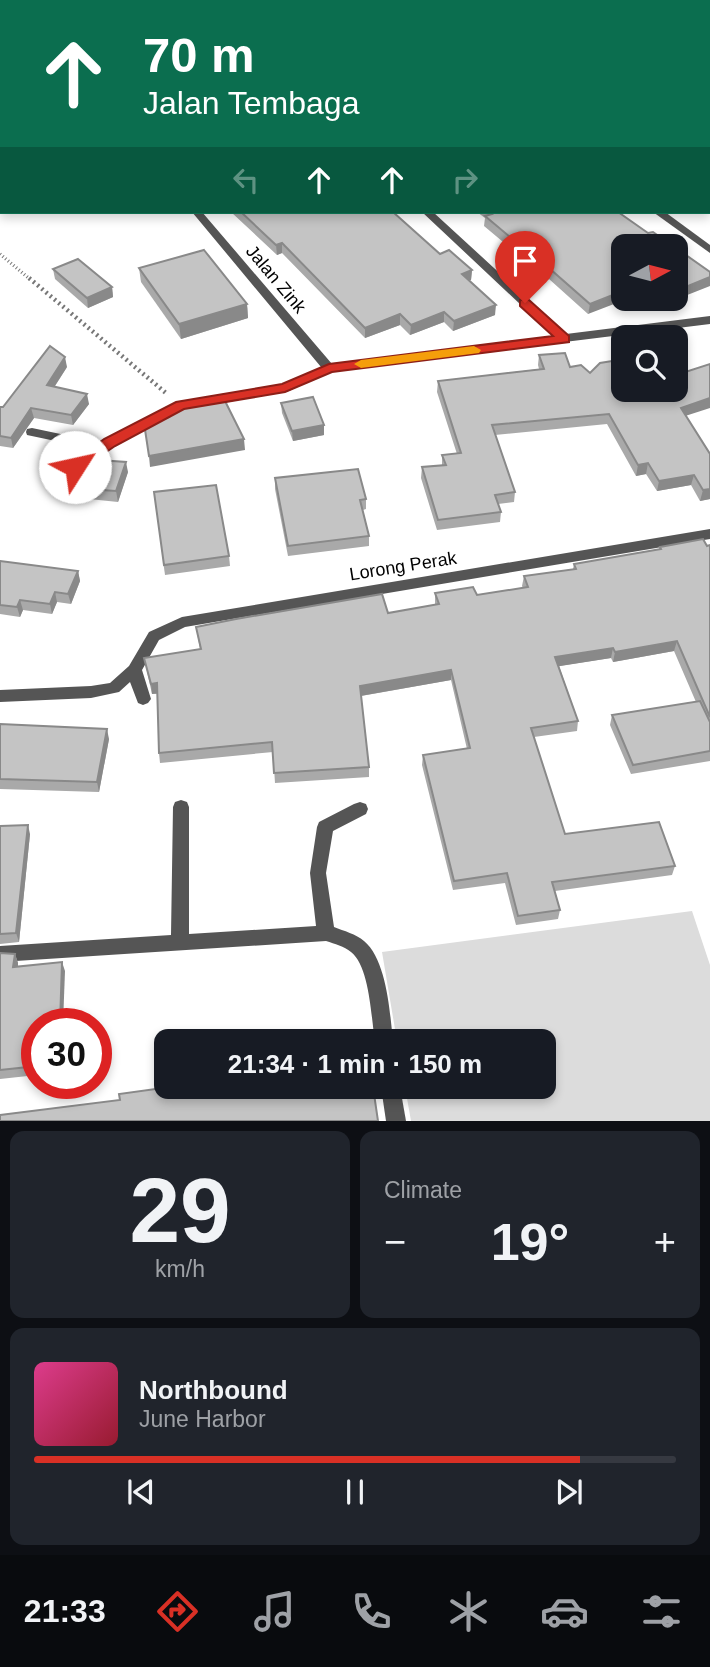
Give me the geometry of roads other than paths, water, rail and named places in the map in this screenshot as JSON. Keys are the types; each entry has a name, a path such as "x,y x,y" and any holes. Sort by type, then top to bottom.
{"street":[{"name":"Jalan Zink","path":"199,214 329,368"},
{"path":"429,214 564,339"},
{"path":"661,214 710,250"},
{"path":"75,467 103,447 181,405 285,388 329,368 710,320"},
{"path":"32,432 103,447"},
{"name":"Lorong Perak","path":"131,673 154,636 182,622 710,534"},
{"path":"0,696 92,692 114,688 131,673 144,699"},
{"path":"180,943 181,807"},
{"path":"326,933 318,873 325,827 360,809"},
{"path":"0,954 326,933 348,940 362,950 369,962 382,1029"},
{"path":"393,1099 397,1121"}]}
